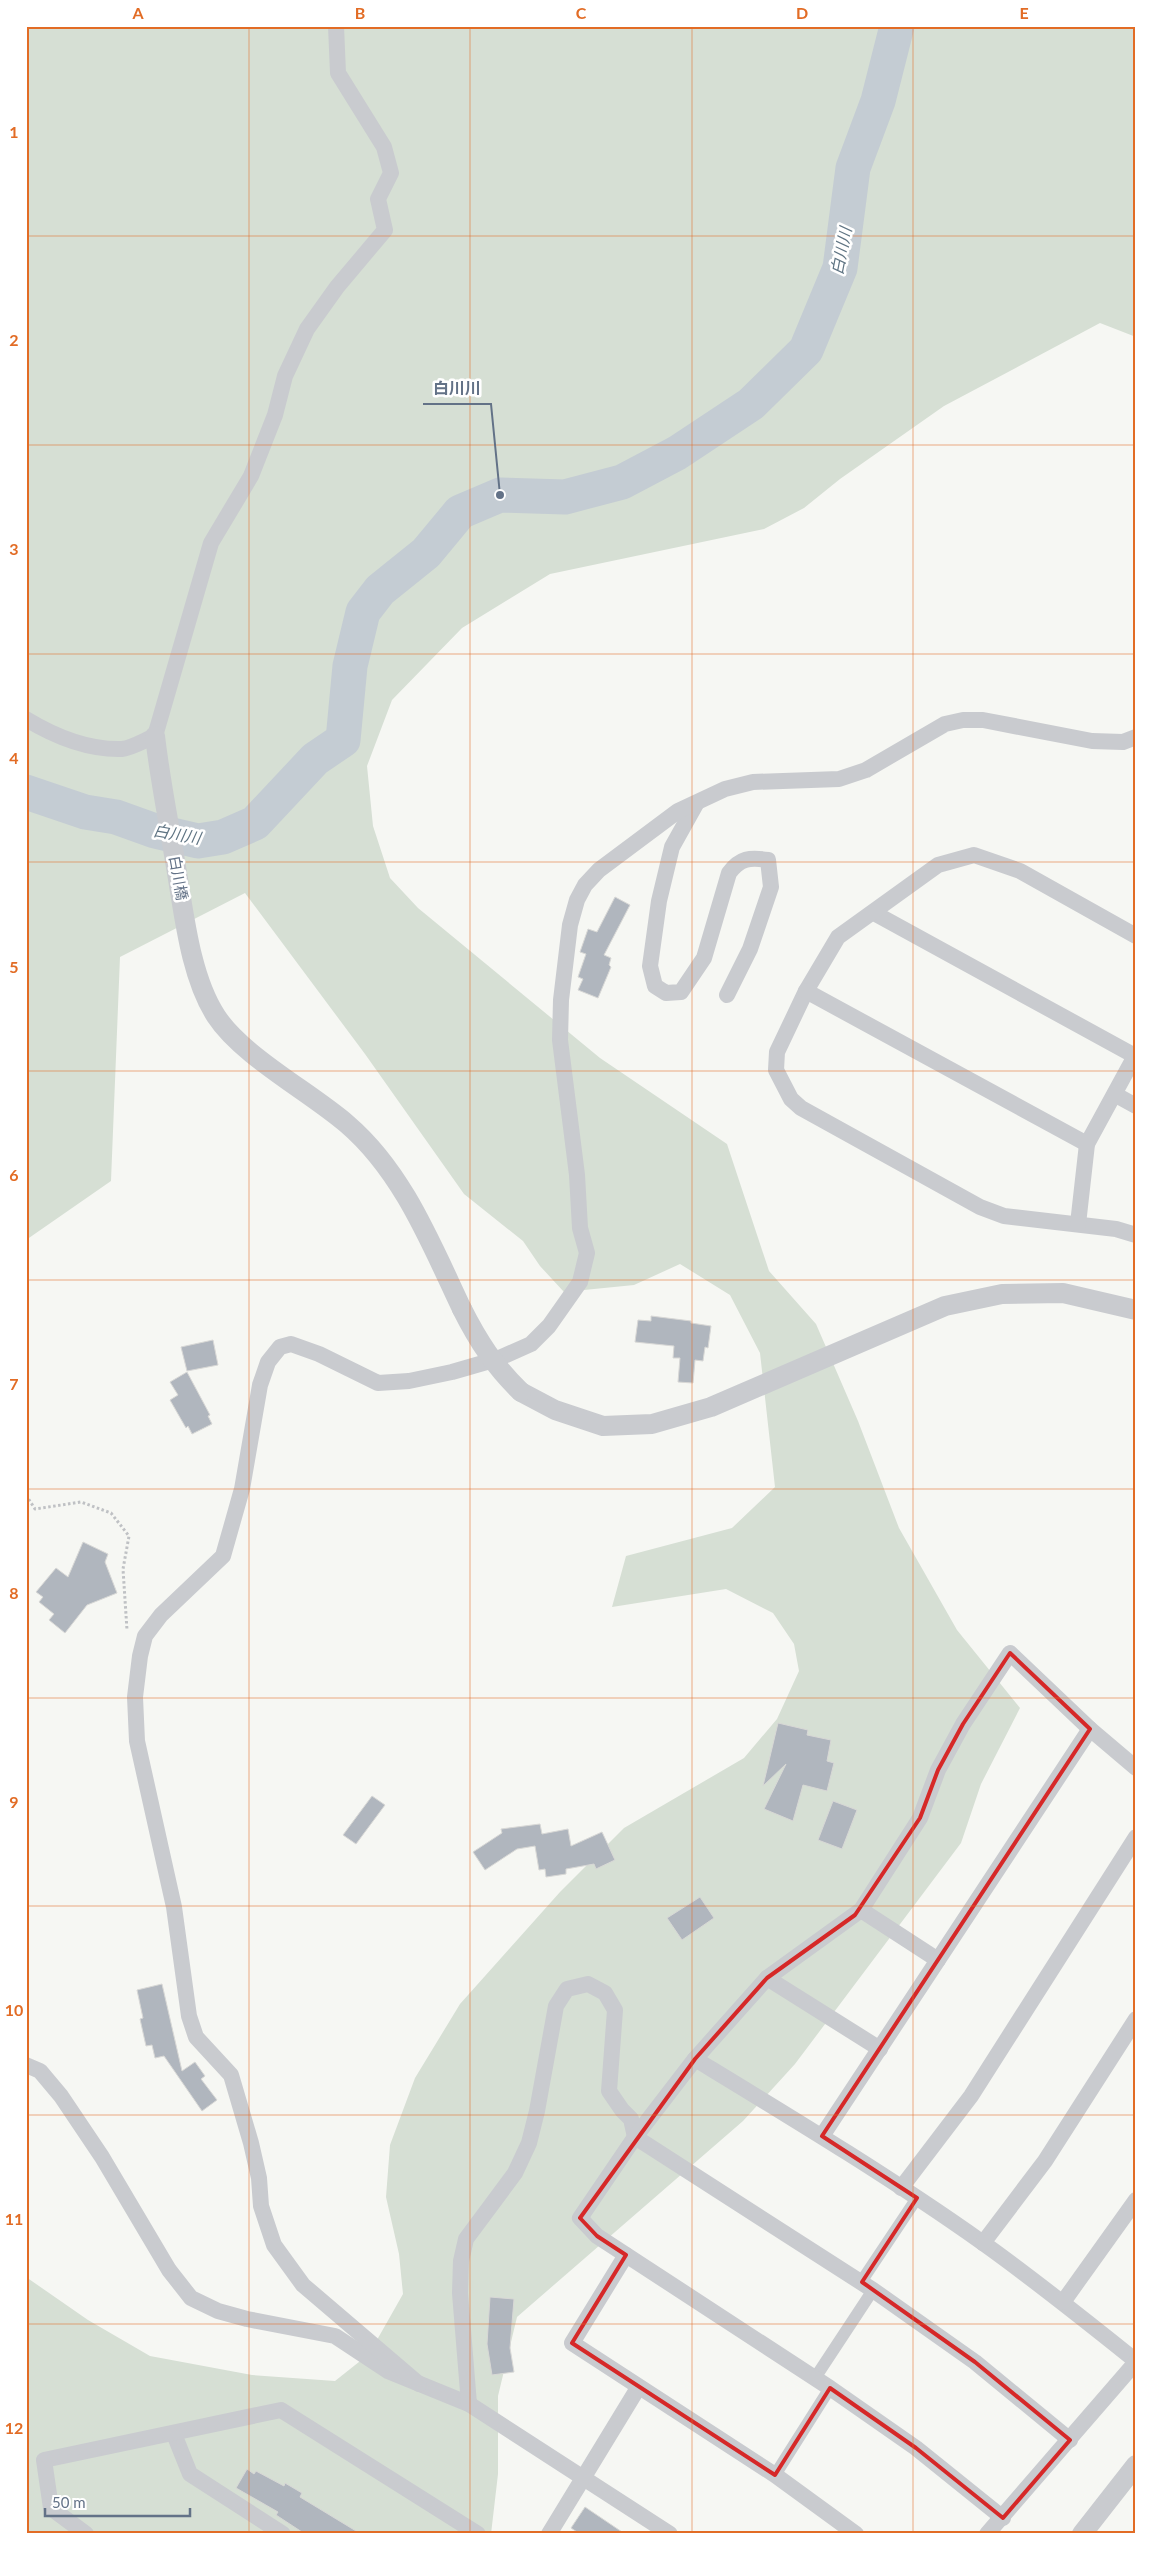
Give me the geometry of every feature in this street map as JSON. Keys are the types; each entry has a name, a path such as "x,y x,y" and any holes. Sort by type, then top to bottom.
{"street":[{"path":"26,719 42,728 87,745 124,749 155,736 211,543 251,476 275,415 285,376 308,329 337,287 385,230 378,199 391,173 384,147 338,73 336,26"},
{"path":"419,2384 303,2285 274,2245 261,2206 259,2178 251,2143 231,2075 196,2036 189,2016 174,1907 137,1741 135,1697 140,1656 145,1636 161,1615 223,1556 242,1488 260,1385 268,1362 280,1347 291,1344 319,1354 378,1383 409,1381 452,1372 497,1359 531,1344 549,1326 580,1282 587,1253 580,1228 577,1175 560,1040 560,1000 570,925 577,900 585,885 599,870 678,811 725,789 753,782 839,778 866,770 945,724 963,720 983,720 1092,741 1123,742 1136,738"},
{"name":"白川橋","path":"155,736 157,758 189,938 203,988 216,1016 242,1045 348,1124 387,1167 415,1212 483,1349 500,1372 521,1392 555,1410 603,1426 652,1424 711,1407 945,1306 1002,1294 1063,1293 1136,1310"},
{"path":"696,804 672,847 659,901 650,966 656,986 666,993 681,992 704,958 729,873 738,861 752,858 768,860 771,887 750,949 726,995"},
{"path":"1136,936 1020,871 974,855 938,865 874,913 838,937 806,991 776,1052 776,1070 791,1099 801,1108 996,1213 1028,1220 1116,1228 1136,1235"},
{"path":"874,913 1135,1055 1116,1095 1087,1144 1078,1224"},
{"path":"806,991 1087,1144"},
{"path":"1116,1095 1136,1106"},
{"path":"1003,2518 916,2448 815,2378 597,2236 580,2218 635,2137 695,2059 767,1978 861,1910 920,1818 938,1770 963,1724 1010,1654 1090,1729 1136,1768"},
{"path":"822,2136 1090,1729"},
{"path":"901,2188 972,2096 1136,1836"},
{"path":"861,1910 938,1960"},
{"path":"767,1978 880,2050"},
{"path":"469,2404 460,2293 461,2261 466,2239 515,2173 529,2144 538,2111 556,2006 568,1989 588,1984 605,1992 615,2010 609,2091 622,2110 631,2119 635,2137 867,2286 975,2362 1070,2440"},
{"path":"983,2243 1045,2161 1136,2019"},
{"path":"695,2059 822,2136 983,2243 1063,2302 1136,2362 1003,2518 987,2534"},
{"path":"26,2065 40,2071 61,2096 102,2158 169,2270 191,2298 218,2311 247,2319 335,2336 388,2371 469,2404 585,2477 670,2534"},
{"path":"815,2378 917,2198"},
{"path":"1063,2302 1136,2200"},
{"path":"626,2255 572,2344 775,2475 856,2534"},
{"path":"549,2534 638,2388"},
{"path":"775,2475 830,2388"},
{"path":"86,2534 51,2508 44,2460 281,2410 478,2534"},
{"path":"174,2434 190,2474 282,2534"},
{"path":"1082,2534 1136,2465"}],"path":[{"path":"26,1495 35,1509 81,1502 111,1514 129,1536 123,1569 128,1633 140,1656"}],"highlighted area":[{"path":"1010,1653 1090,1729 822,2136 917,2198 862,2282 975,2362 1070,2440 1003,2518 916,2448 830,2388 775,2475 572,2343 626,2255 597,2236 580,2218 695,2059 767,1978 855,1915 920,1818 938,1770 963,1724"}],"shaded area":[{"path":"26,26 1136,26 1136,337 1100,323 944,406 840,479 804,508 764,529 550,574 462,628 392,700 367,766 373,826 390,878 418,908 600,1058 727,1144 769,1271 816,1324 858,1421 899,1528 957,1630 1020,1708 981,1784 961,1843 795,2064 743,2121 517,2317 498,2396 498,2474 491,2534 26,2534 26,2277 88,2320 150,2356 252,2375 335,2381 369,2354 403,2294 399,2254 386,2197 390,2145 415,2078 460,2004 560,1892 624,1828 744,1758 777,1719 799,1671 794,1644 773,1613 726,1589 612,1607 626,1556 732,1528 775,1487 760,1353 730,1295 680,1264 634,1285 564,1292 540,1266 523,1241 464,1194 365,1054 245,893 120,957 111,1181 26,1240"}],"building":[{"path":"615,897 630,905 604,955 611,958 609,965 611,967 598,998 578,990 583,979 578,977 586,954 580,952 588,929 597,932"},
{"path":"651,1316 691,1321 691,1323 711,1326 708,1348 705,1347 703,1361 695,1360 693,1383 678,1382 680,1358 673,1358 674,1346 635,1342 638,1320 651,1321"},
{"path":"213,1340 218,1365 187,1371 181,1347"},
{"path":"187,1372 210,1415 208,1416 212,1424 192,1434 188,1426 186,1428 170,1400 178,1395 170,1382"},
{"path":"83,1542 108,1554 105,1562 117,1593 87,1605 65,1633 49,1620 54,1614 39,1602 43,1597 36,1592 56,1568 68,1577"},
{"path":"778,1723 808,1730 807,1735 831,1740 827,1761 834,1763 827,1791 803,1785 793,1821 764,1809 786,1764 763,1786"},
{"path":"372,1796 385,1805 356,1844 343,1835"},
{"path":"833,1801 857,1810 842,1849 818,1840"},
{"path":"540,1824 542,1834 568,1829 571,1846 602,1832 615,1860 596,1869 594,1864 566,1869 566,1874 546,1877 545,1869 539,1870 535,1846 517,1849 485,1870 473,1852 502,1833 501,1829"},
{"path":"700,1897 714,1918 682,1940 667,1918"},
{"path":"162,1984 182,2071 195,2062 205,2076 201,2079 217,2100 202,2111 164,2056 155,2058 152,2045 146,2046 140,2019 143,2018 137,1990"},
{"path":"490,2297 514,2299 510,2348 514,2372 492,2375 487,2344"},
{"path":"247,2469 254,2474 256,2471 284,2486 285,2483 302,2493 300,2497 361,2534 305,2534 276,2515 278,2512 236,2488"},
{"path":"585,2507 625,2534 580,2534 571,2528"}],"waterway":[{"name":"白川川","path":"26,792 85,812 116,817 155,831 198,841 223,837 255,823 315,759 343,740 350,666 363,612 380,590 426,553 460,512 500,495 565,497 622,482 677,453 751,404 806,350 840,268 853,168 878,101 897,26"}],"place":[{"name":"白川川","path":"500,495"}]}
